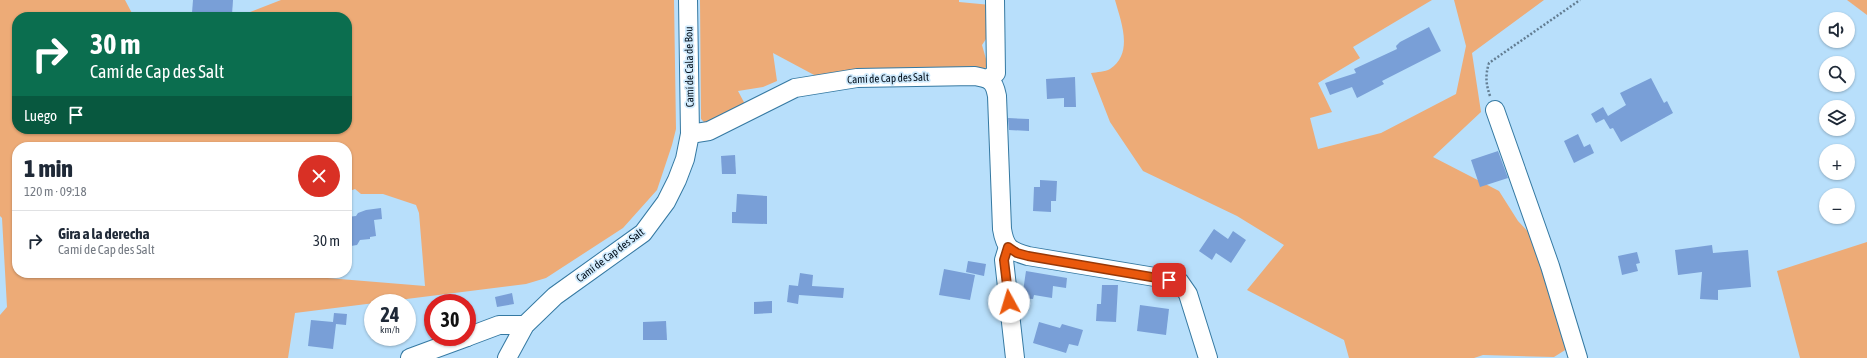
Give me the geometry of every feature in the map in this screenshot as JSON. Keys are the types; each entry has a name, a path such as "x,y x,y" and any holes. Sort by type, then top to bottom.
{"street":[{"name":"Camí de Cala de Bou","path":"688,0 690,134"},
{"path":"995,0 996,73 988,79 995,86 997,96 1002,229 1004,242 1008,247 1017,253 1028,256 1179,282 1188,294 1208,358"},
{"name":"Camí de Cap des Salt","path":"507,358 525,325 555,296 642,233 666,202 677,180 685,159 690,134 709,131 795,88 857,78 975,76 988,79"},
{"path":"1495,110 1550,266 1578,358"},
{"path":"1008,247 1004,260 1015,358"},
{"path":"476,334 499,325 525,325"},
{"path":"410,358 443,346"}],"path":[{"path":"1486,85 1486,75 1490,63 1580,0"}],"shaded area":[{"path":"0,0 125,0 131,12 12,12 12,134 352,134 352,12 250,12 281,0 674,0 676,129 657,190 623,228 546,278 526,284 446,294 424,294 424,297 416,298 416,294 364,294 364,304 295,313 288,358 0,358 0,315 7,307 2,218 0,216"},
{"path":"700,0 959,0 959,2 991,5 992,30 982,45 988,66 982,70 816,76 773,53 777,81 763,87 738,91 746,106 707,125 701,119"},
{"path":"1115,0 1432,0 1353,47 1360,58 1318,83 1332,112 1310,118 1318,149 1381,133 1456,94 1466,46 1454,0 1544,0 1472,53 1481,112 1433,157 1499,191 1518,221 1533,237 1570,347 1554,357 1483,355 1474,358 1349,358 1344,340 1247,290 1284,245 1237,216 1143,171 1110,122 1091,73 1110,69 1122,55 1124,37"},
{"path":"1847,0 1867,0 1867,15"},
{"path":"1867,242 1867,358 1800,358 1777,271"}],"building":[{"path":"193,0 233,0 232,12 192,12"},
{"path":"1429,27 1441,51 1382,81 1384,84 1357,98 1352,87 1330,95 1325,83 1356,73 1354,69 1397,49 1396,46 1400,42"},
{"path":"1075,77 1076,107 1064,107 1064,98 1047,99 1046,79"},
{"path":"1651,78 1664,103 1667,101 1673,113 1621,142 1613,128 1610,129 1604,119 1596,123 1591,114 1603,107 1608,116 1626,105 1620,93"},
{"path":"1008,118 1029,119 1029,131 1009,130"},
{"path":"1578,134 1584,147 1590,144 1594,153 1574,163 1564,141"},
{"path":"1498,151 1508,178 1480,187 1471,160"},
{"path":"735,155 736,174 722,174 721,156"},
{"path":"1040,180 1057,181 1056,201 1051,201 1051,212 1033,211 1034,187 1040,187"},
{"path":"737,194 767,196 767,224 732,223 732,212 736,212"},
{"path":"381,208 382,219 374,220 376,236 370,237 370,239 360,240 357,245 352,246 352,216 356,216 358,213 366,210"},
{"path":"1214,229 1228,239 1233,231 1246,240 1231,263 1216,253 1212,260 1199,251"},
{"path":"1712,245 1713,253 1748,250 1751,287 1718,290 1718,300 1700,299 1702,272 1678,275 1675,250"},
{"path":"1637,252 1640,263 1636,264 1638,271 1622,275 1618,256"},
{"path":"968,261 986,264 984,276 966,272"},
{"path":"944,269 975,275 970,300 939,295"},
{"path":"1026,271 1067,278 1066,288 1053,286 1052,298 1034,295 1033,299 1022,298"},
{"path":"800,273 813,275 812,286 844,288 843,298 799,295 798,304 787,302 789,285 798,286"},
{"path":"1102,285 1118,285 1116,322 1096,321 1097,304 1101,304"},
{"path":"512,293 514,304 497,307 495,297"},
{"path":"772,301 772,313 754,314 754,302"},
{"path":"1140,305 1169,309 1166,335 1137,331"},
{"path":"334,313 347,314 346,325 336,324 333,349 308,346 311,320 333,322"},
{"path":"666,321 667,340 643,340 643,322"},
{"path":"1039,322 1060,328 1062,324 1083,330 1078,346 1069,344 1066,353 1033,343"}],"route":[{"path":"1009,302 1004,260 1008,247 1017,253 1028,256 1169,280"}]}
